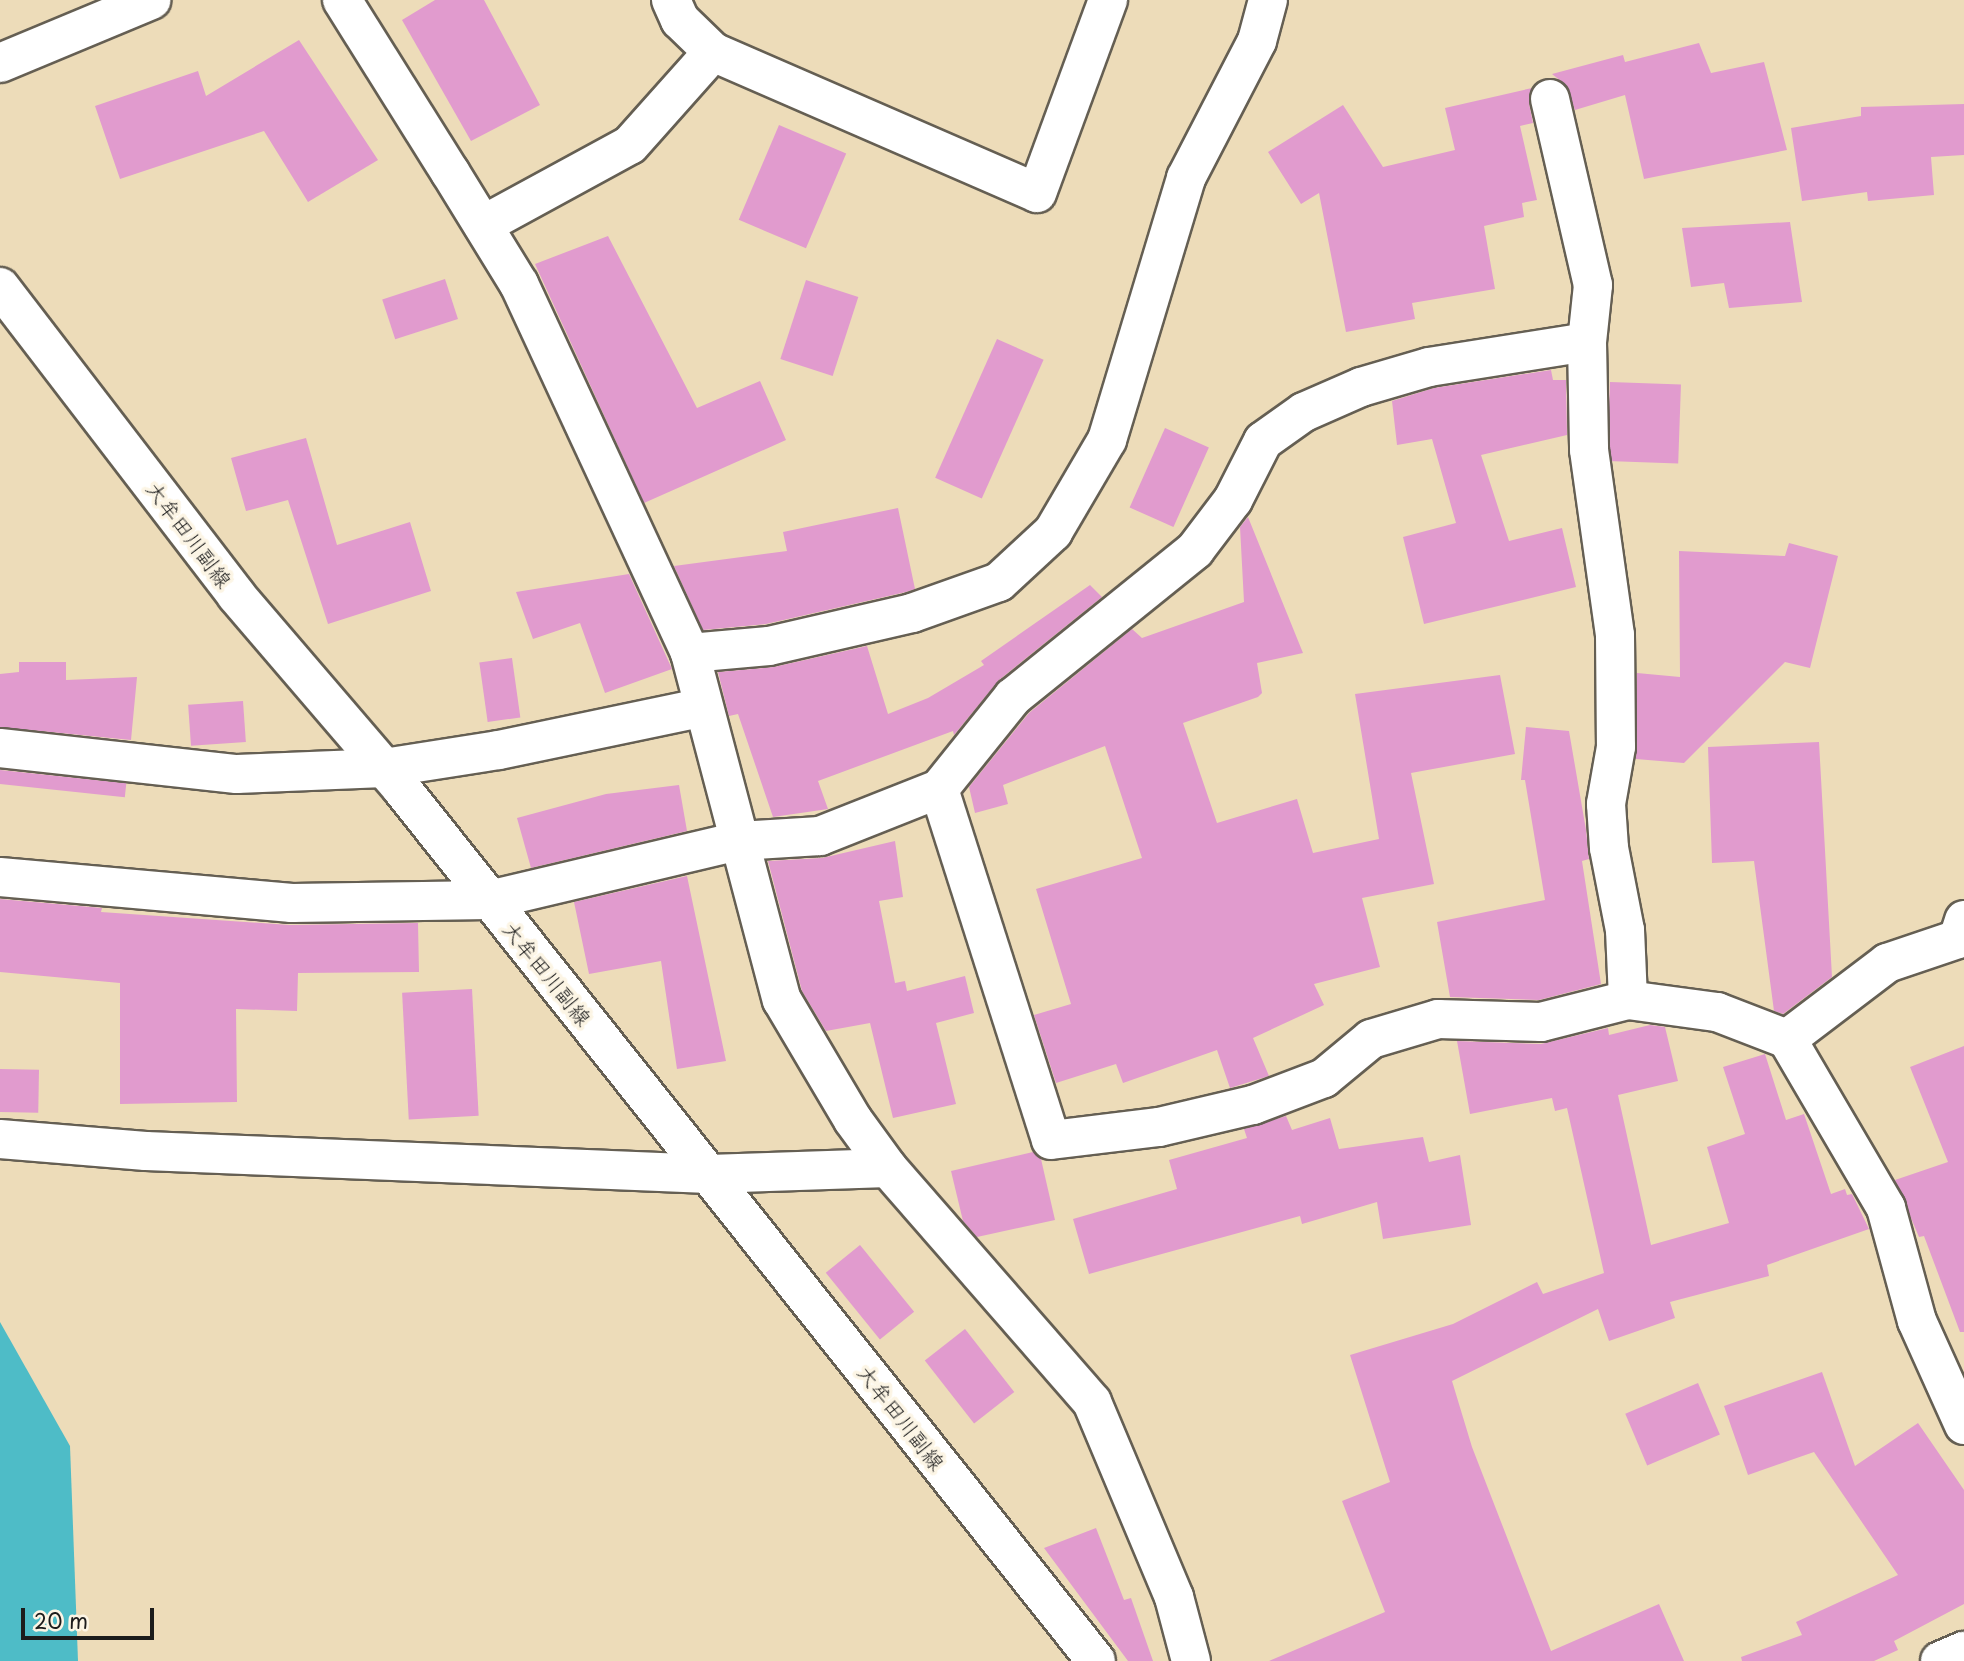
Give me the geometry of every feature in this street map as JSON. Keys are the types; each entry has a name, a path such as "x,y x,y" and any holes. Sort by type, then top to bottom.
{"street":[{"path":"0,62 151,0"},
{"path":"342,0 519,284 577,402 690,653 782,1000 853,1120 888,1168 1092,1402 1174,1597 1191,1661"},
{"path":"671,0 680,20 713,52 1037,193 1108,0"},
{"path":"690,653 769,646 912,613 999,582 1053,532 1107,440 1186,178 1257,41 1268,0"},
{"path":"483,225 630,145 713,52"},
{"path":"1550,99 1593,285 1587,342 1589,450 1615,635 1616,747 1606,804 1609,848 1625,930 1628,1000"},
{"name":"大牟田川副線","path":"0,287 236,595 393,779 1096,1661"},
{"path":"0,877 292,903 480,888 738,841 820,836 939,789 1013,697 1195,550 1233,500 1263,441 1304,412 1361,387 1429,367 1587,342"},
{"path":"0,748 237,774 393,779 499,750 704,707"},
{"path":"939,789 1051,1140 1159,1127 1253,1105 1324,1078 1371,1039 1438,1019 1541,1022 1628,1000 1717,1012 1787,1039 1886,1208 1917,1321 1964,1425"},
{"path":"1787,1039 1887,963 1958,939 1964,919"},
{"path":"0,1139 146,1151 709,1174 888,1168"},
{"path":"1940,1661 1964,1651"}],"water":[{"path":"0,1322 70,1446 78,1661 0,1661"}],"building":[{"path":"435,0 484,0 540,105 471,141 402,20"},
{"path":"299,40 378,160 308,202 264,131 120,179 95,106 198,71 206,96"},
{"path":"1699,43 1711,73 1764,62 1787,150 1644,179 1625,95 1575,110 1566,85 1552,74 1623,55 1625,62"},
{"path":"1532,88 1529,103 1533,123 1520,126 1537,200 1522,203 1524,217 1484,226 1495,289 1412,303 1415,319 1346,332 1319,193 1301,204 1268,152 1343,105 1383,167 1455,150 1445,108"},
{"path":"1964,104 1964,155 1931,157 1934,195 1868,201 1867,192 1802,201 1791,128 1861,116 1861,107"},
{"path":"779,125 846,154 806,248 739,220"},
{"path":"1790,222 1802,302 1729,308 1724,283 1691,287 1682,228"},
{"path":"608,236 697,408 760,381 786,440 644,503 535,264"},
{"path":"445,279 458,319 395,339 382,299"},
{"path":"806,280 858,297 833,376 780,359"},
{"path":"997,339 1044,360 982,499 935,478"},
{"path":"1551,370 1553,380 1566,380 1567,435 1481,455 1509,541 1562,528 1576,587 1424,624 1403,537 1456,523 1432,439 1397,445 1392,401 1434,388"},
{"path":"1610,382 1681,384 1678,463 1607,461"},
{"path":"1165,428 1209,448 1173,527 1130,507"},
{"path":"306,438 337,545 410,522 431,591 328,624 288,500 246,511 231,458"},
{"path":"898,508 915,589 906,592 766,624 703,630 674,566 787,551 783,532"},
{"path":"1248,517 1303,653 1257,663 1262,693 1258,697 1183,723 1217,823 1297,799 1313,853 1379,839 1355,694 1500,675 1515,754 1411,773 1434,884 1362,898 1380,967 1314,984 1324,1005 1253,1038 1269,1076 1230,1088 1217,1050 1123,1083 1116,1064 1056,1083 1034,1015 1071,1004 1036,889 1142,858 1105,746 1003,785 1008,804 975,813 969,787 1029,713 1132,629 1142,638 1244,602 1240,527"},
{"path":"1789,543 1838,556 1810,668 1785,662 1684,763 1636,759 1637,673 1680,677 1679,551 1785,556"},
{"path":"629,574 672,669 605,693 580,623 533,639 516,592"},
{"path":"1090,585 1102,597 999,680 954,735 953,731 818,781 828,809 773,817 738,714 729,716 718,672 774,667 867,646 888,714 928,698 984,665 981,661"},
{"path":"512,658 520,717 488,722 479,663"},
{"path":"19,662 66,662 66,680 137,677 131,740 0,727 0,674 19,672"},
{"path":"243,701 246,742 191,746 188,705"},
{"path":"1526,727 1569,731 1586,830 1589,859 1582,861 1601,984 1539,1000 1450,997 1437,922 1545,900 1525,780 1521,780"},
{"path":"1819,742 1832,977 1783,1014 1774,1011 1754,861 1712,863 1708,747"},
{"path":"0,770 126,783 125,797 0,784"},
{"path":"679,785 687,831 531,868 517,818 606,794"},
{"path":"895,841 903,897 879,901 895,983 905,981 907,991 965,976 974,1013 936,1023 956,1104 893,1118 870,1023 826,1031 802,991 768,861 822,858"},
{"path":"687,876 726,1061 677,1069 661,961 589,974 574,902"},
{"path":"0,899 102,908 101,912 290,925 418,923 419,972 298,973 297,1011 236,1009 237,1102 120,1104 120,983 0,972"},
{"path":"472,989 479,1116 409,1119 402,993"},
{"path":"1650,1025 1665,1027 1678,1081 1618,1095 1651,1245 1729,1223 1707,1147 1745,1134 1723,1067 1765,1054 1786,1120 1804,1114 1831,1194 1845,1189 1847,1195 1852,1194 1869,1229 1767,1265 1769,1276 1670,1302 1675,1318 1609,1341 1598,1309 1452,1381 1472,1447 1551,1651 1659,1604 1684,1661 1269,1661 1385,1612 1342,1501 1390,1482 1350,1355 1453,1324 1537,1282 1543,1294 1604,1273 1567,1108 1555,1111 1552,1098 1470,1114 1457,1041 1541,1044 1608,1028 1609,1035"},
{"path":"1964,1046 1964,1332 1960,1332 1924,1236 1919,1237 1895,1180 1948,1162 1910,1067"},
{"path":"0,1069 39,1070 38,1113 0,1112"},
{"path":"1286,1116 1292,1130 1330,1118 1339,1149 1423,1137 1429,1162 1460,1155 1471,1225 1383,1239 1377,1202 1302,1224 1300,1216 1089,1274 1073,1219 1177,1189 1169,1160 1247,1138 1244,1129"},
{"path":"1033,1152 1041,1159 1055,1220 977,1237 963,1221 951,1171"},
{"path":"860,1245 914,1312 880,1340 826,1273"},
{"path":"965,1329 1014,1392 974,1423 925,1360"},
{"path":"1822,1372 1855,1466 1918,1423 1964,1490 1964,1604 1894,1641 1898,1650 1874,1661 1742,1661 1741,1657 1802,1635 1796,1622 1898,1575 1814,1452 1748,1475 1724,1406"},
{"path":"1698,1383 1720,1435 1647,1465 1625,1414"},
{"path":"1096,1528 1124,1600 1131,1598 1153,1661 1128,1661 1044,1548"}]}
